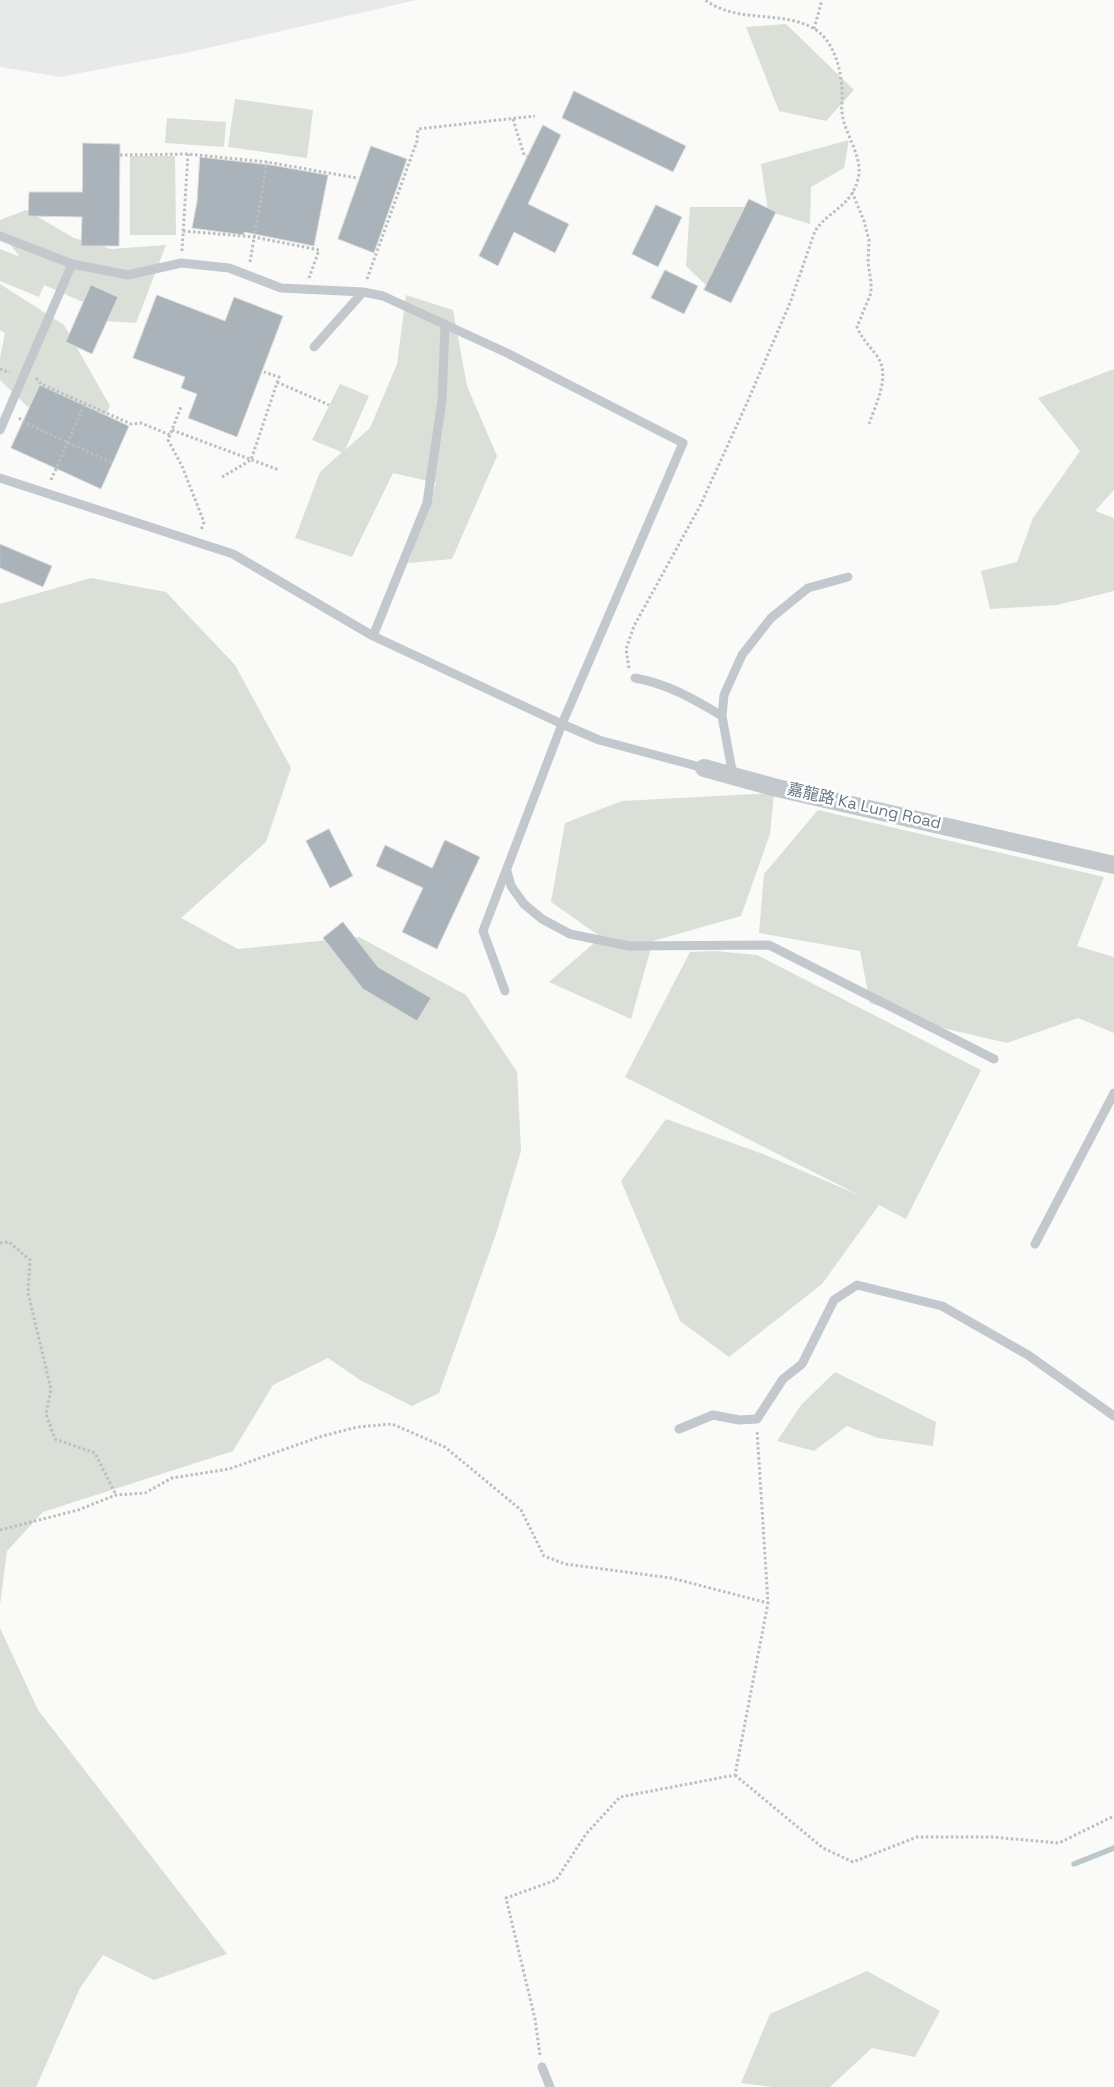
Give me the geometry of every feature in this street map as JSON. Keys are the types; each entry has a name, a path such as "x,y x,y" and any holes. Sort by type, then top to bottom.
{"street":[{"name":"嘉龍路 Ka Lung Road","path":"704,768 777,788 1114,865"}],"lane":[{"path":"0,236 72,264 128,275 181,263 229,268 281,288 363,292 383,296 507,353 683,443 562,724 483,931 505,991"},
{"path":"0,430 72,264"},
{"path":"314,347 363,292"},
{"path":"373,636 427,503 442,400 445,324"},
{"name":"嘉龍路 Ka Lung Road","path":"0,478 233,554 373,636 562,724 599,740 704,768"},
{"path":"732,776 722,716 724,695 742,655 771,618 808,588 848,577"},
{"path":"635,678 653,681 686,694 722,716"},
{"path":"507,871 511,886 524,904 542,919 570,934 630,946 769,945 994,1060"},
{"path":"1034,1244 1114,1093"},
{"path":"679,1429 713,1415 738,1420 757,1420 783,1379 802,1364 834,1300 857,1285 942,1306 1028,1354 1114,1416"},
{"path":"542,2067 550,2087"}],"path":[{"path":"635,678 628,665 626,649 634,626 700,506 790,304 815,230 821,222 843,206 858,179 859,170 842,113 841,72 822,35 814,28 784,18 741,15 723,10 705,0"},
{"path":"814,28 822,0"},
{"path":"363,292 417,141 418,129 535,116"},
{"path":"513,119 524,155 527,156"},
{"path":"120,154 188,154 267,162 357,178"},
{"path":"182,246 188,154"},
{"path":"248,275 267,162"},
{"path":"852,192 864,221 869,240 868,262 871,282 870,293 857,326 862,340 878,358 884,378 869,424"},
{"path":"183,231 254,237 319,250 306,289"},
{"path":"26,369 41,384 131,424 141,423 170,435"},
{"path":"222,477 251,460 279,377 264,372"},
{"path":"277,382 329,405"},
{"path":"45,492 85,404"},
{"path":"181,407 168,440 182,466 204,522 197,542"},
{"path":"7,413 112,463"},
{"path":"172,430 279,470"},
{"path":"0,1243 10,1242 30,1260 28,1293 51,1389 46,1414 55,1440 95,1453 116,1495"},
{"path":"734,1775 768,1603 757,1420"},
{"path":"0,1530 78,1510 116,1495 146,1493 172,1478 229,1469 279,1450 357,1427 392,1424 445,1447 521,1510 544,1556 565,1564 671,1578 768,1603"},
{"path":"734,1775 823,1848 853,1862 917,1837 992,1837 1059,1843 1114,1816"},
{"path":"542,2067 535,2019 506,1898 556,1880 586,1834 620,1797 734,1775"}],"shaded area":[{"path":"0,0 417,0 190,52 60,77 0,67"},
{"path":"786,24 854,90 826,121 779,111 746,27"},
{"path":"235,99 313,110 307,158 228,147"},
{"path":"167,118 226,122 224,147 165,143"},
{"path":"849,140 844,168 811,187 810,224 768,211 761,164"},
{"path":"130,156 175,156 176,235 130,235"},
{"path":"690,207 745,207 742,264 707,286 686,266"},
{"path":"26,210 74,238 111,249 166,245 136,323 90,320 83,302 44,285 39,297 0,281 0,249 20,257 0,232 0,220"},
{"path":"0,284 64,325 110,406 83,460 0,380 0,358 5,333 0,330"},
{"path":"406,295 453,310 467,386 497,456 452,559 408,563 436,483 393,473 352,557 295,538 320,472 342,452 312,440 340,384 369,396 345,450 370,428 397,364"},
{"path":"1114,369 1114,490 1095,511 1114,518 1114,591 1057,605 990,609 981,571 1017,562 1033,518 1080,451 1038,398"},
{"path":"91,578 166,592 235,665 291,768 266,842 181,918 238,949 359,937 466,995 517,1072 521,1151 496,1234 439,1393 412,1406 360,1380 328,1358 273,1385 233,1451 43,1512 7,1551 0,1605 0,604"},
{"path":"774,793 770,834 741,916 653,941 631,1019 549,982 601,937 551,902 565,823 622,801"},
{"path":"818,810 1104,877 1077,946 1114,957 1114,1033 1078,1018 1007,1043 943,1028 870,1003 860,951 759,933 764,874"},
{"path":"715,951 757,955 981,1070 906,1219 879,1205 822,1284 729,1357 680,1321 621,1181 666,1119 763,1154 861,1196 625,1077 690,952"},
{"path":"835,1372 936,1422 933,1446 878,1438 847,1426 814,1451 777,1441 801,1405"},
{"path":"0,1628 38,1710 227,1954 154,1980 103,1955 80,1988 36,2087 0,2087"},
{"path":"867,1971 940,2011 915,2057 872,2048 830,2087 773,2087 741,2083 770,2014"}],"building":[{"path":"574,91 686,146 673,172 562,118"},
{"path":"543,125 561,135 528,204 569,224 555,253 514,232 498,266 479,256"},
{"path":"83,143 120,144 119,246 81,246 82,217 28,216 29,192 82,192"},
{"path":"371,146 407,159 374,253 338,239"},
{"path":"200,157 271,165 328,175 314,246 244,232 244,235 192,228 197,202"},
{"path":"749,199 776,212 731,303 704,290"},
{"path":"656,205 682,217 658,267 632,254"},
{"path":"665,270 698,286 684,314 651,298"},
{"path":"91,285 118,297 92,354 66,342"},
{"path":"157,295 225,321 234,297 283,316 237,437 188,418 197,394 181,388 185,377 133,358"},
{"path":"40,385 129,426 101,489 11,448"},
{"path":"0,544 52,566 43,587 0,568"},
{"path":"329,829 353,876 330,888 306,841"},
{"path":"445,840 480,857 437,949 402,932 423,888 376,866 385,845 432,868"},
{"path":"343,922 378,967 431,998 417,1021 363,989 323,938"}],"waterway":[{"path":"1074,1864 1114,1848"}]}
